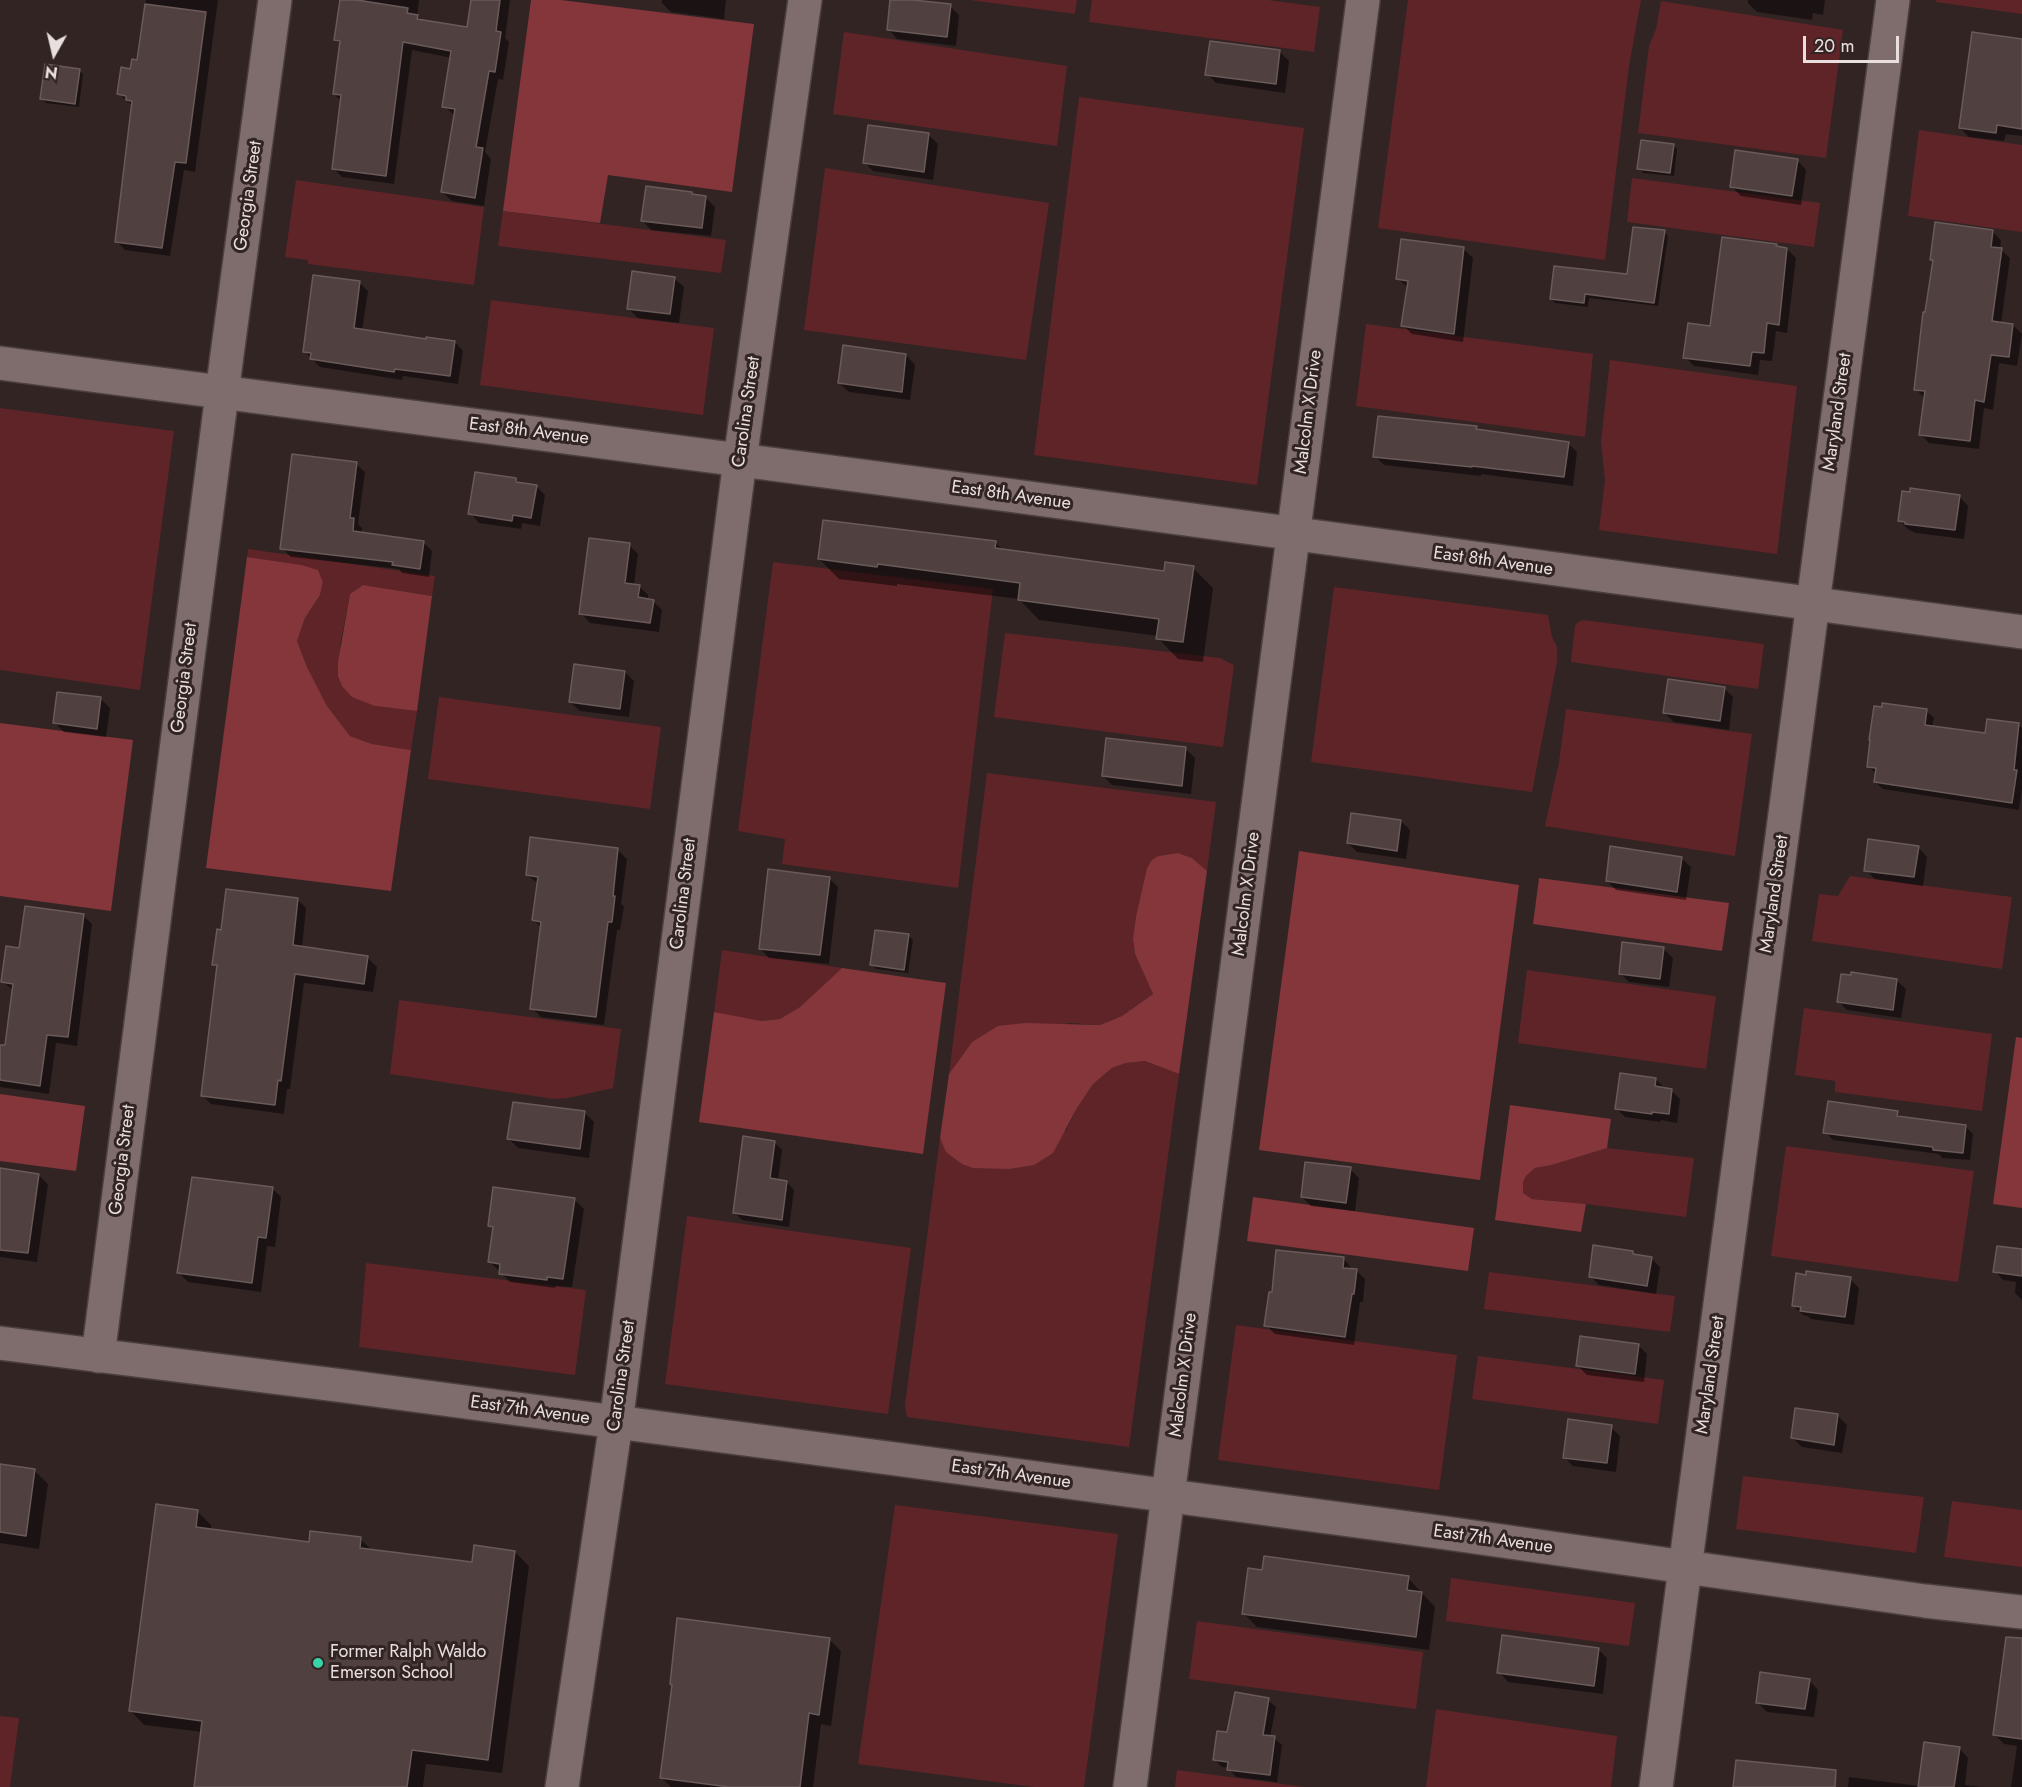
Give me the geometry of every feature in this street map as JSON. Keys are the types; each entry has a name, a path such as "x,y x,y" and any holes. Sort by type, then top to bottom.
{"street":[{"name":"Georgia Street","path":"98,1356 275,0"},
{"name":"Carolina Street","path":"562,1787 616,1423 740,460 805,0"},
{"name":"Malcolm X Drive","path":"1130,1787 1363,0"},
{"name":"Maryland Street","path":"1656,1787 1893,0"},
{"name":"East 8th Avenue","path":"0,363 2022,632"},
{"name":"East 7th Avenue","path":"0,1343 344,1386 1686,1566 1924,1601 2022,1612"}],"shaded area":[{"path":"531,0 561,0 754,24 732,192 608,175 600,223 503,211"},
{"path":"970,0 1077,0 1075,14"},
{"path":"1092,0 1268,0 1320,7 1314,52 1089,22"},
{"path":"1408,0 1641,0 1629,66 1605,260 1378,228"},
{"path":"1936,0 2022,0 2022,14 1936,2"},
{"path":"1661,1 1843,30 1826,158 1638,133 1649,46 1656,29"},
{"path":"844,32 1067,66 1057,146 833,114"},
{"path":"1079,97 1304,128 1257,485 1034,455"},
{"path":"1919,130 2022,145 2022,232 1908,216"},
{"path":"825,168 1049,203 1026,360 804,330"},
{"path":"1632,178 1820,203 1814,247 1627,222"},
{"path":"296,180 484,207 474,285 308,264 308,260 285,257"},
{"path":"503,211 726,240 721,273 498,246"},
{"path":"491,300 714,328 703,415 480,385"},
{"path":"1366,324 1593,354 1585,437 1356,406"},
{"path":"1610,360 1797,386 1777,554 1599,530 1605,480 1601,442"},
{"path":"0,408 174,431 140,690 0,670"},
{"path":"248,549 435,576 432,596 363,585 350,594 340,645 375,706 417,711 411,750 372,744 350,736 327,706 307,667 297,641 305,618 320,595 323,582 318,570 302,565 247,557"},
{"path":"247,557 302,565 318,570 323,582 320,595 305,618 297,641 307,667 327,706 350,736 372,744 411,750 391,891 206,868"},
{"path":"773,562 993,589 958,888 782,864 785,839 738,831"},
{"path":"363,585 432,596 417,711 375,706 352,697 342,686 338,676 338,662 350,594"},
{"path":"1334,587 1548,615 1552,637 1557,647 1557,662 1532,792 1311,762"},
{"path":"1583,620 1764,644 1758,689 1571,662 1575,626"},
{"path":"1005,633 1220,658 1234,665 1223,747 994,717"},
{"path":"439,697 661,727 650,809 428,779"},
{"path":"1566,709 1752,734 1735,856 1545,826 1559,762"},
{"path":"0,723 133,740 111,911 0,896"},
{"path":"987,773 1216,802 1207,871 1192,858 1178,853 1158,856 1147,868 1133,939 1135,954 1153,994 1122,1016 1100,1025 1070,1023 972,1042 949,1074"},
{"path":"1299,851 1519,885 1480,1180 1259,1150"},
{"path":"1178,853 1192,858 1207,871 1179,1074 1145,1061 1126,1063 1112,1068 1093,1084 1077,1108 1053,1153 1034,1165 1009,1169 973,1168 962,1164 946,1152 940,1138 949,1074 972,1042 998,1026 1025,1023 1100,1025 1122,1016 1153,994 1135,954 1133,939 1136,917 1147,868 1152,860 1158,856"},
{"path":"1850,876 2012,897 2002,969 1812,941 1819,894 1838,896"},
{"path":"1539,878 1729,903 1722,951 1533,924"},
{"path":"722,950 842,968 800,1007 780,1019 761,1021 738,1018 714,1012"},
{"path":"842,968 946,983 923,1154 699,1122 714,1012 761,1021 780,1019 800,1007"},
{"path":"1527,970 1716,996 1706,1069 1518,1043"},
{"path":"399,1000 621,1029 613,1088 554,1099 390,1074"},
{"path":"1804,1008 1992,1034 1982,1111 1835,1092 1835,1081 1795,1075"},
{"path":"2016,1037 2022,1038 2022,1208 1993,1204"},
{"path":"1145,1061 1179,1074 1129,1447 907,1417 905,1405 940,1138 947,1152 1066,1131 1077,1108 1093,1084 1112,1068 1126,1063"},
{"path":"0,1094 85,1106 76,1171 0,1161"},
{"path":"1510,1105 1611,1119 1607,1148 1535,1168 1523,1182 1523,1193 1532,1199 1586,1204 1581,1232 1495,1220"},
{"path":"1786,1146 1974,1171 1958,1282 1771,1256"},
{"path":"1607,1148 1694,1158 1686,1217 1532,1199 1523,1193 1523,1182 1535,1168"},
{"path":"1253,1197 1474,1228 1468,1271 1247,1241"},
{"path":"687,1216 911,1248 888,1414 665,1384"},
{"path":"366,1263 586,1290 575,1375 359,1347"},
{"path":"1489,1272 1675,1296 1670,1332 1484,1309"},
{"path":"1236,1325 1457,1355 1439,1490 1218,1460"},
{"path":"1478,1356 1664,1380 1658,1424 1472,1399"},
{"path":"1743,1476 1924,1497 1916,1553 1736,1529"},
{"path":"1952,1501 2022,1510 2022,1567 1944,1557"},
{"path":"895,1505 1118,1534 1084,1787 1034,1787 858,1764"},
{"path":"1451,1578 1635,1603 1629,1646 1446,1621"},
{"path":"1197,1621 1423,1652 1416,1709 1189,1679"},
{"path":"1436,1709 1617,1736 1611,1787 1426,1787"},
{"path":"0,1716 19,1718 10,1787 0,1787"},
{"path":"1177,1770 1305,1787 1175,1787"}],"building":[{"path":"340,0 357,0 408,8 407,13 418,15 417,19 467,27 471,0 500,0 496,31 501,32 495,72 489,71 476,147 483,148 475,198 441,192 455,109 442,107 451,51 403,42 386,176 332,169 341,95 333,94 340,41 334,40"},
{"path":"890,0 951,4 947,37 887,30"},
{"path":"145,4 206,12 186,163 175,162 162,248 115,242 132,101 126,100 126,96 117,94 121,67 130,69 132,59 137,60"},
{"path":"1972,32 2022,39 2022,129 1997,125 1996,133 1959,128"},
{"path":"1210,41 1280,50 1276,84 1205,75"},
{"path":"45,64 80,69 75,104 40,99"},
{"path":"868,125 929,133 924,172 863,163"},
{"path":"1641,140 1674,144 1670,173 1637,169"},
{"path":"1735,150 1798,159 1792,196 1730,187"},
{"path":"646,186 706,196 702,228 641,221"},
{"path":"1935,222 1993,230 1991,247 2002,248 1992,321 2013,324 2009,357 1991,355 1984,402 1975,400 1970,441 1919,435 1925,391 1914,390 1923,312 1925,312 1933,260 1930,260"},
{"path":"1633,227 1665,230 1654,303 1585,294 1584,303 1550,299 1554,266 1627,274"},
{"path":"1722,237 1777,244 1776,246 1787,248 1779,325 1767,323 1764,353 1752,352 1750,366 1683,358 1688,323 1710,326"},
{"path":"1401,239 1464,247 1454,334 1401,326 1408,281 1396,279"},
{"path":"632,271 675,277 670,314 627,309"},
{"path":"313,275 360,281 354,328 455,341 450,376 395,369 394,372 310,359 311,353 303,352"},
{"path":"843,345 906,354 902,392 838,383"},
{"path":"1378,416 1477,426 1476,429 1569,442 1564,477 1373,457"},
{"path":"292,454 357,462 350,518 354,518 353,531 424,541 420,569 392,565 393,562 280,549"},
{"path":"475,472 516,478 516,482 537,485 531,518 513,515 512,521 468,514"},
{"path":"1910,488 1960,495 1955,530 1905,524 1905,522 1898,521 1902,491 1910,492"},
{"path":"823,520 996,541 995,548 1164,571 1165,562 1194,566 1183,642 1156,639 1159,619 1018,600 1020,583 878,564 877,567 818,559"},
{"path":"589,538 630,543 625,583 640,585 638,597 654,600 650,623 579,614"},
{"path":"574,664 625,671 620,709 569,702"},
{"path":"1668,679 1725,687 1720,721 1663,713"},
{"path":"57,692 101,697 97,729 53,723"},
{"path":"1882,703 1927,709 1925,725 1985,733 1987,719 2019,723 2014,770 2017,770 2012,803 1874,782 1876,768 1867,767 1869,740 1874,706 1882,707"},
{"path":"1106,738 1186,747 1182,786 1102,776"},
{"path":"1351,813 1401,820 1397,851 1347,843"},
{"path":"530,837 618,848 612,922 608,922 596,1017 530,1009 541,922 532,920 538,877 526,875"},
{"path":"1868,839 1919,846 1914,877 1864,871"},
{"path":"1610,846 1682,857 1677,892 1606,881"},
{"path":"768,869 830,877 820,955 759,949"},
{"path":"226,889 298,898 293,945 368,956 364,984 295,974 281,1081 278,1080 275,1105 201,1096 217,965 212,965 217,929 221,930"},
{"path":"25,906 84,914 68,1037 47,1035 40,1086 0,1080 0,1045 5,1045 13,984 1,982 6,946 19,948"},
{"path":"875,930 909,934 904,970 870,965"},
{"path":"1622,942 1664,947 1660,979 1619,974"},
{"path":"1851,972 1897,979 1893,1010 1837,1002 1841,974 1851,975"},
{"path":"1620,1073 1656,1078 1655,1086 1672,1089 1669,1114 1615,1109"},
{"path":"1828,1101 1898,1111 1897,1116 1966,1125 1963,1153 1823,1133"},
{"path":"513,1102 585,1111 580,1149 507,1139"},
{"path":"743,1136 775,1141 770,1178 787,1181 782,1220 733,1213"},
{"path":"1305,1162 1351,1167 1346,1203 1301,1197"},
{"path":"0,1168 39,1174 28,1253 0,1250"},
{"path":"192,1177 273,1187 266,1238 258,1237 252,1283 177,1273"},
{"path":"493,1187 575,1198 563,1279 547,1277 547,1280 499,1274 500,1264 488,1262 493,1227 488,1226"},
{"path":"1593,1245 1633,1251 1633,1254 1652,1257 1647,1286 1589,1277"},
{"path":"1997,1246 2022,1249 2022,1276 1993,1272"},
{"path":"1276,1250 1344,1257 1343,1268 1357,1269 1345,1337 1264,1326 1269,1292 1272,1292"},
{"path":"1806,1271 1851,1277 1845,1317 1800,1311 1801,1307 1792,1306 1796,1273 1806,1275"},
{"path":"1580,1336 1639,1344 1635,1374 1576,1366"},
{"path":"1795,1408 1838,1414 1834,1445 1791,1438"},
{"path":"1568,1419 1612,1425 1607,1463 1563,1458"},
{"path":"0,1464 35,1469 26,1536 0,1532"},
{"name":"Former Ralph Waldo Emerson School","path":"156,1504 198,1510 196,1527 309,1542 310,1531 361,1537 360,1548 472,1562 474,1545 515,1551 488,1760 412,1750 407,1787 194,1787 202,1721 129,1711"},
{"path":"1264,1556 1409,1576 1407,1590 1422,1592 1416,1637 1242,1614 1248,1568 1262,1570"},
{"path":"677,1618 830,1638 819,1715 809,1713 800,1787 729,1787 660,1778 672,1685 670,1684"},
{"path":"1502,1635 1599,1648 1594,1686 1497,1673"},
{"path":"2006,1637 2022,1638 2022,1739 1993,1735"},
{"path":"1760,1672 1810,1679 1805,1709 1756,1703"},
{"path":"1235,1692 1269,1698 1263,1735 1275,1736 1270,1775 1227,1770 1228,1762 1213,1760 1217,1731 1227,1732"},
{"path":"1924,1742 1960,1747 1954,1787 1918,1787"},
{"path":"1736,1760 1836,1770 1835,1787 1733,1787"}],"place":[{"name":"Former Ralph Waldo Emerson School","path":"318,1663"}]}
